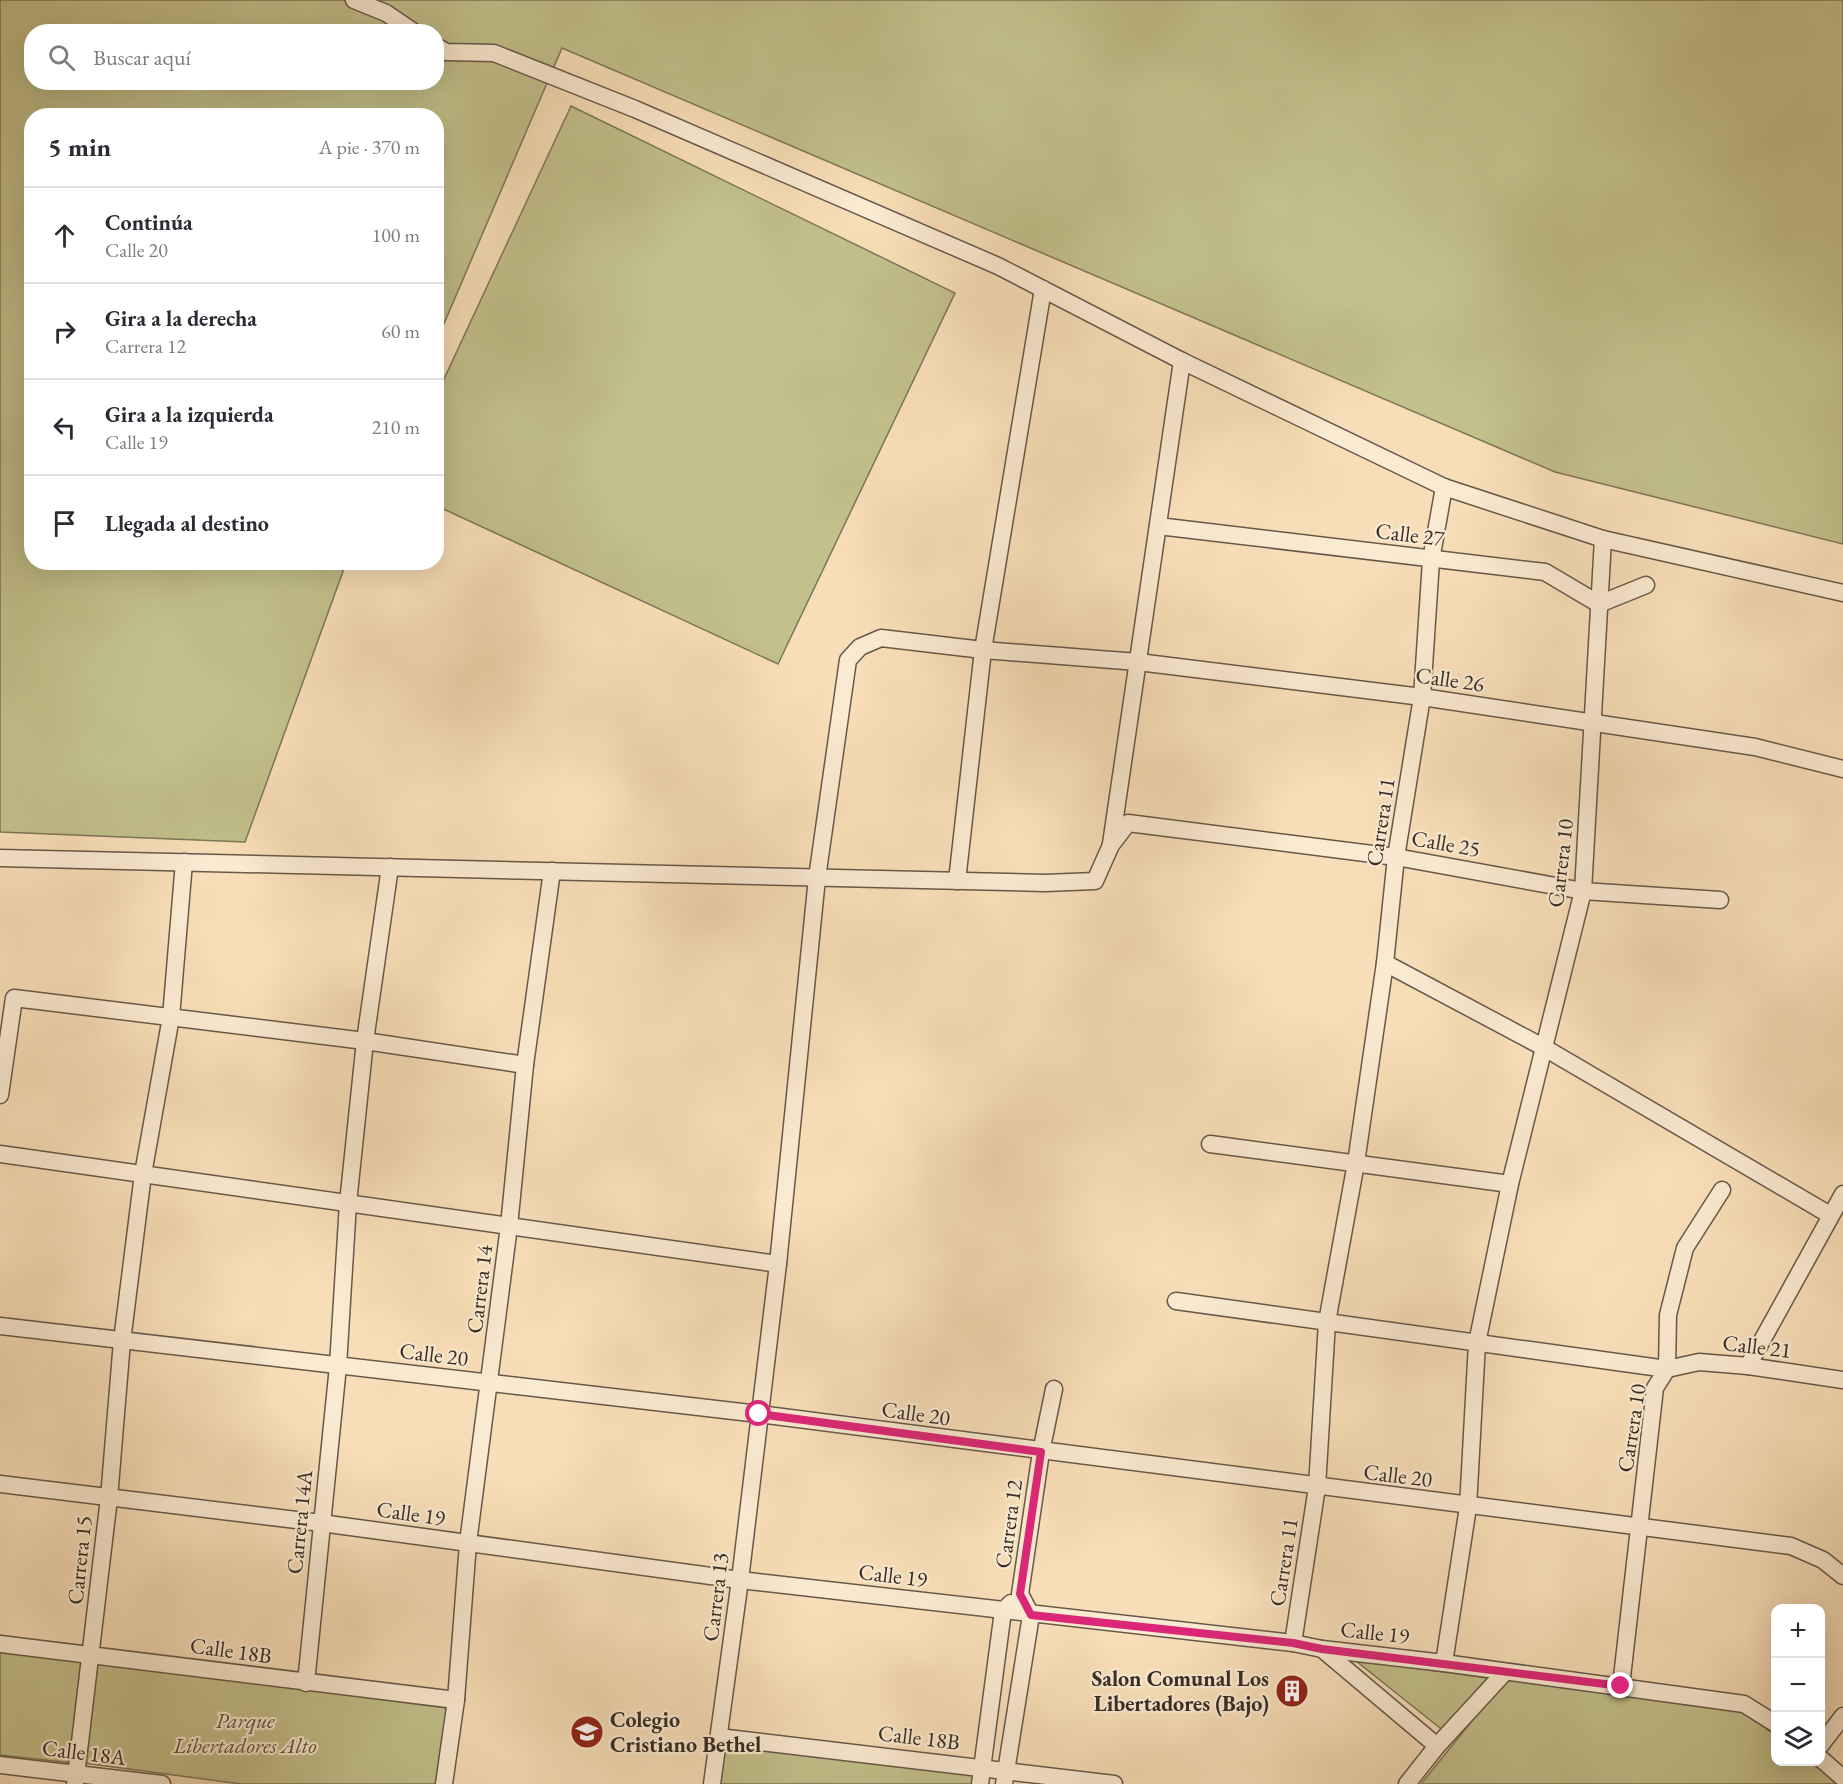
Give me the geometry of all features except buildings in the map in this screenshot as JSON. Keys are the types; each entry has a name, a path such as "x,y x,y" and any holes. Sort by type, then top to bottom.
{"street":[{"path":"354,0 386,13 402,24"},
{"path":"444,51 494,53 635,109 998,266 1182,361 1444,487 1603,539 1843,593"},
{"path":"957,881 983,650 1043,289"},
{"path":"0,858 1045,883 1095,881 1111,845 1182,361"},
{"name":"Carrera 11","path":"1293,1643 1317,1487 1328,1322 1356,1163 1385,963 1396,857 1422,697 1431,560 1444,487"},
{"name":"Calle 27","path":"1158,526 1545,572 1599,604"},
{"name":"Carrera 10","path":"1444,1663 1468,1507 1477,1343 1510,1184 1583,891 1603,539"},
{"path":"1599,604 1646,585"},
{"name":"Calle 26","path":"817,878 848,660 860,647 881,638 983,650 1138,662 1422,697 1755,747 1843,769"},
{"name":"Calle 25","path":"1111,845 1128,822 1396,857 1583,891 1720,900"},
{"name":"Carrera 15","path":"76,1778 109,1498 122,1341 143,1174 171,1017 184,862"},
{"name":"Carrera 14A","path":"306,1683 338,1366 348,1203 365,1041 390,867"},
{"name":"Carrera 14","path":"444,1784 456,1700 468,1543 509,1226 525,1065 552,871"},
{"name":"Carrera 13","path":"712,1784 740,1580 778,1264 817,878"},
{"path":"1385,963 1544,1047 1830,1215"},
{"path":"0,1095 14,998 365,1041 525,1065"},
{"path":"1210,1144 1510,1184"},
{"path":"0,1154 778,1264"},
{"name":"Carrera 10","path":"1621,1686 1655,1388 1666,1369 1668,1315 1685,1248 1722,1190"},
{"path":"1748,1366 1843,1194"},
{"name":"Calle 21","path":"1176,1301 1666,1369 1699,1362 1748,1366 1843,1380"},
{"name":"Calle 20","path":"0,1326 759,1414 1468,1507 1791,1546 1823,1560 1843,1576"},
{"name":"Carrera 12","path":"1031,1615 1020,1594 1041,1452 1054,1389"},
{"name":"Calle 19","path":"0,1484 321,1523 740,1580 1031,1615 1293,1643 1322,1649 1621,1686 1744,1704 1771,1721"},
{"name":"Carrera 12","path":"1003,1611 1020,1594"},
{"path":"981,1776 1003,1611"},
{"path":"1004,1778 1031,1615"},
{"name":"Calle 18B","path":"0,1644 456,1700"},
{"path":"1322,1649 1437,1746"},
{"path":"1407,1784 1437,1746 1505,1672"},
{"path":"1825,1741 1843,1716"},
{"name":"Calle 18B","path":"719,1737 981,1776 1114,1784"},
{"path":"1825,1762 1843,1778"},
{"name":"Calle 18A","path":"0,1765 76,1778 162,1784"}],"green space":[{"path":"0,0 1843,0 1843,544 1555,472 562,48 444,324 444,108 24,108 24,570 343,570 245,842 0,832"},
{"path":"571,106 955,293 778,664 444,509 444,379"},
{"path":"0,1651 83,1660 72,1763 0,1755"},
{"path":"1355,1660 1488,1678 1445,1732"},
{"name":"Parque Libertadores Alto","path":"98,1662 448,1708 437,1784 241,1784 84,1763"},
{"path":"1505,1680 1741,1711 1771,1732 1771,1766 1819,1766 1840,1784 1421,1784"},
{"path":"725,1745 978,1773 977,1784 719,1784"}],"place":[{"name":"Salon Comunal Los Libertadores (Bajo)","path":"1292,1691"},
{"name":"Colegio Cristiano Bethel","path":"587,1732"}],"route":[{"path":"759,1414 1041,1452 1020,1594 1031,1615 1293,1643 1322,1649 1621,1686"}]}
